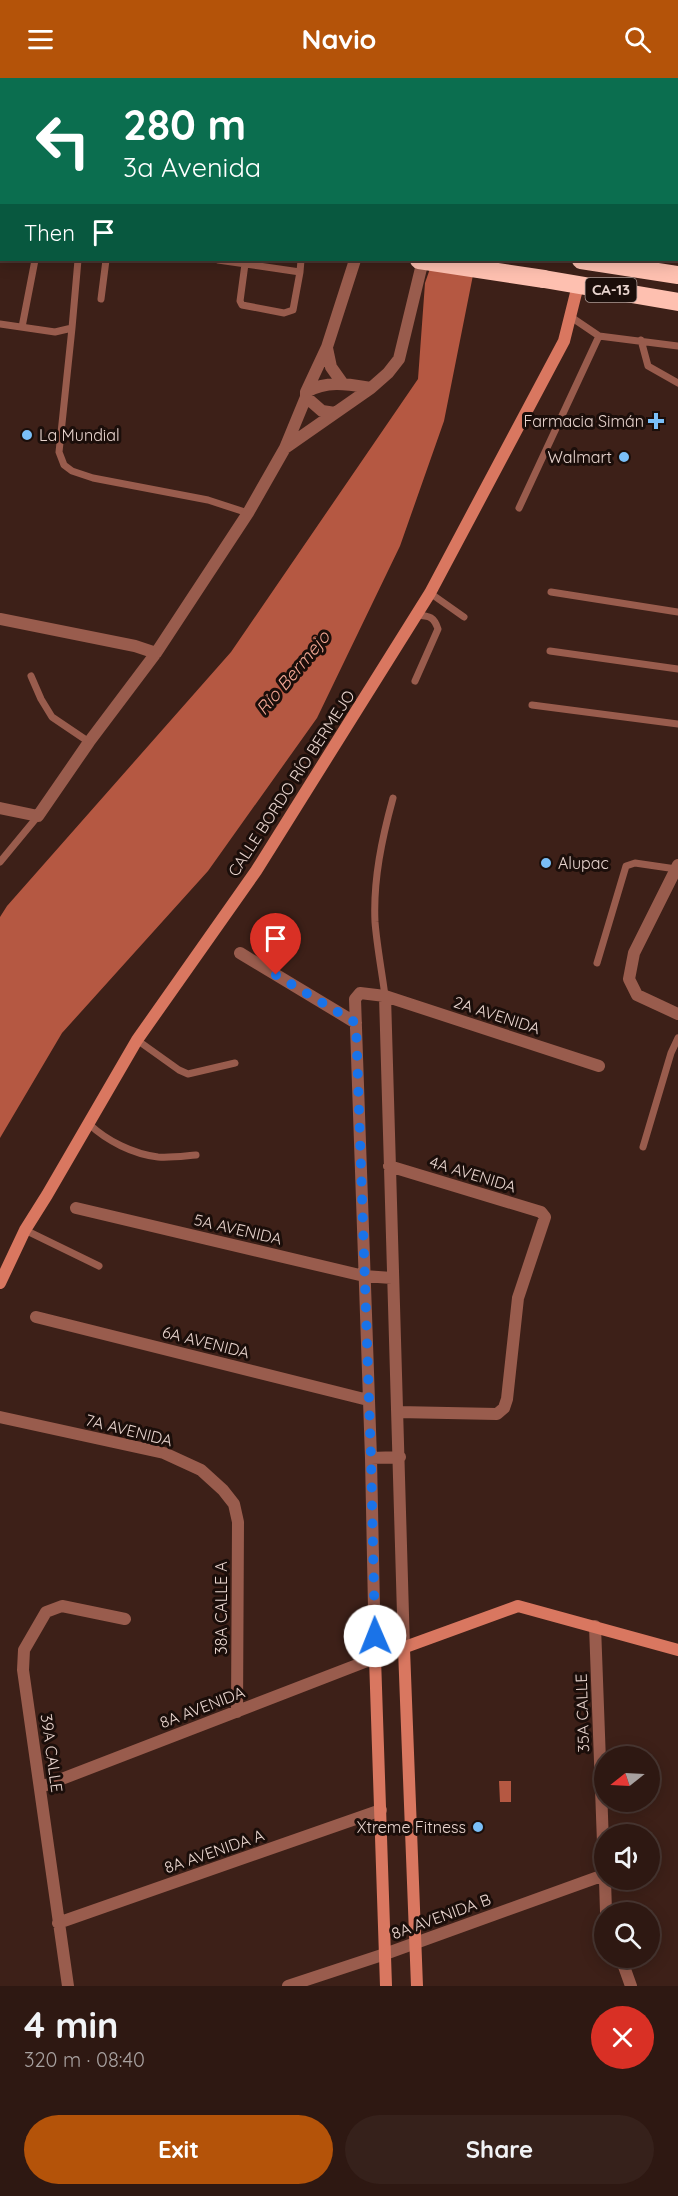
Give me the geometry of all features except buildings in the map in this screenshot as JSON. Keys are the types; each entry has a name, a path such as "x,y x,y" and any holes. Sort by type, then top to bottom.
{"highway":[{"name":"CA-13","path":"427,261 678,302"},
{"name":"CA-13","path":"587,261 678,275"}],"main road":[{"name":"CALLE BORDO RÍO BERMEJO","path":"0,1282 25,1230 137,1040 256,871 430,593 564,340 578,285"},
{"path":"386,1986 375,1658 518,1606 678,1650"},
{"path":"404,1649 417,1986"}],"street":[{"path":"0,808 38,816 89,742 156,653 248,513 285,448 327,347 355,261"},
{"path":"285,448 371,388 399,360 421,261"},
{"path":"327,347 331,367 343,384"},
{"path":"306,395 324,384 371,388"},
{"path":"306,395 322,411 335,413"},
{"path":"0,619 135,646 156,653"},
{"path":"677,867 634,953 628,979 637,995 678,1014"},
{"path":"240,953 356,1023 371,1458 375,1658"},
{"name":"2A AVENIDA","path":"356,1023 355,999 360,993 385,996 599,1066"},
{"path":"385,996 404,1649"},
{"name":"4A AVENIDA","path":"389,1166 542,1212 544,1217 518,1298 507,1399 504,1408 497,1414 398,1412"},
{"name":"5A AVENIDA","path":"76,1208 364,1276 392,1278"},
{"name":"6A AVENIDA","path":"36,1317 368,1400"},
{"name":"7A AVENIDA","path":"0,1417 164,1454 201,1470 223,1490 234,1504"},
{"path":"371,1458 400,1457"},
{"name":"38A CALLE A","path":"234,1504 238,1522 237,1712"},
{"name":"39A CALLE","path":"68,1986 23,1670 24,1650 46,1611 56,1607 62,1606 125,1619"},
{"name":"35A CALLE","path":"595,1626 602,1824"},
{"name":"8A AVENIDA","path":"41,1787 375,1658"},
{"name":"8A AVENIDA A","path":"58,1923 381,1810"},
{"name":"8A AVENIDA B","path":"288,1986 594,1881"},
{"path":"625,1968 631,1986"}],"lane":[{"path":"22,327 34,261"},
{"path":"78,261 59,452 64,465 72,471 93,478 208,500 248,513"},
{"path":"101,299 106,261"},
{"path":"225,261 300,272"},
{"path":"246,264 240,304 284,313 293,310 301,261"},
{"path":"571,317 599,336 678,346"},
{"path":"0,324 55,332 72,328"},
{"path":"519,508 599,336"},
{"path":"641,340 648,366 678,383"},
{"path":"551,592 678,612"},
{"path":"430,593 464,616"},
{"path":"415,681 438,629 435,620 430,616 417,615"},
{"path":"550,651 678,669"},
{"path":"32,676 52,717 89,742"},
{"path":"532,705 678,724"},
{"path":"385,996 375,922 376,887 383,835 393,798"},
{"path":"0,862 38,816"},
{"path":"597,963 626,866 635,863 677,867"},
{"path":"643,1148 671,1053 678,1038"},
{"path":"137,1040 178,1070 188,1074 235,1063"},
{"path":"89,1124 103,1136 135,1151 158,1157 196,1155"},
{"path":"25,1230 99,1266"}],"water":[{"name":"Río Bermejo","path":"433,261 476,261 444,421 400,546 317,718 208,871 62,1033 0,1138 0,917 7,906 231,652 418,379 425,283"},
{"path":"499,1781 511,1781 511,1802 500,1802"}],"place":[{"name":"Farmacia Simán","path":"656,421"},
{"name":"La Mundial","path":"27,435"},
{"name":"Walmart","path":"624,457"},
{"name":"Alupac","path":"546,863"},
{"name":"Xtreme Fitness","path":"478,1827"}],"route":[{"path":"276,975 356,1023 375,1636"}]}
